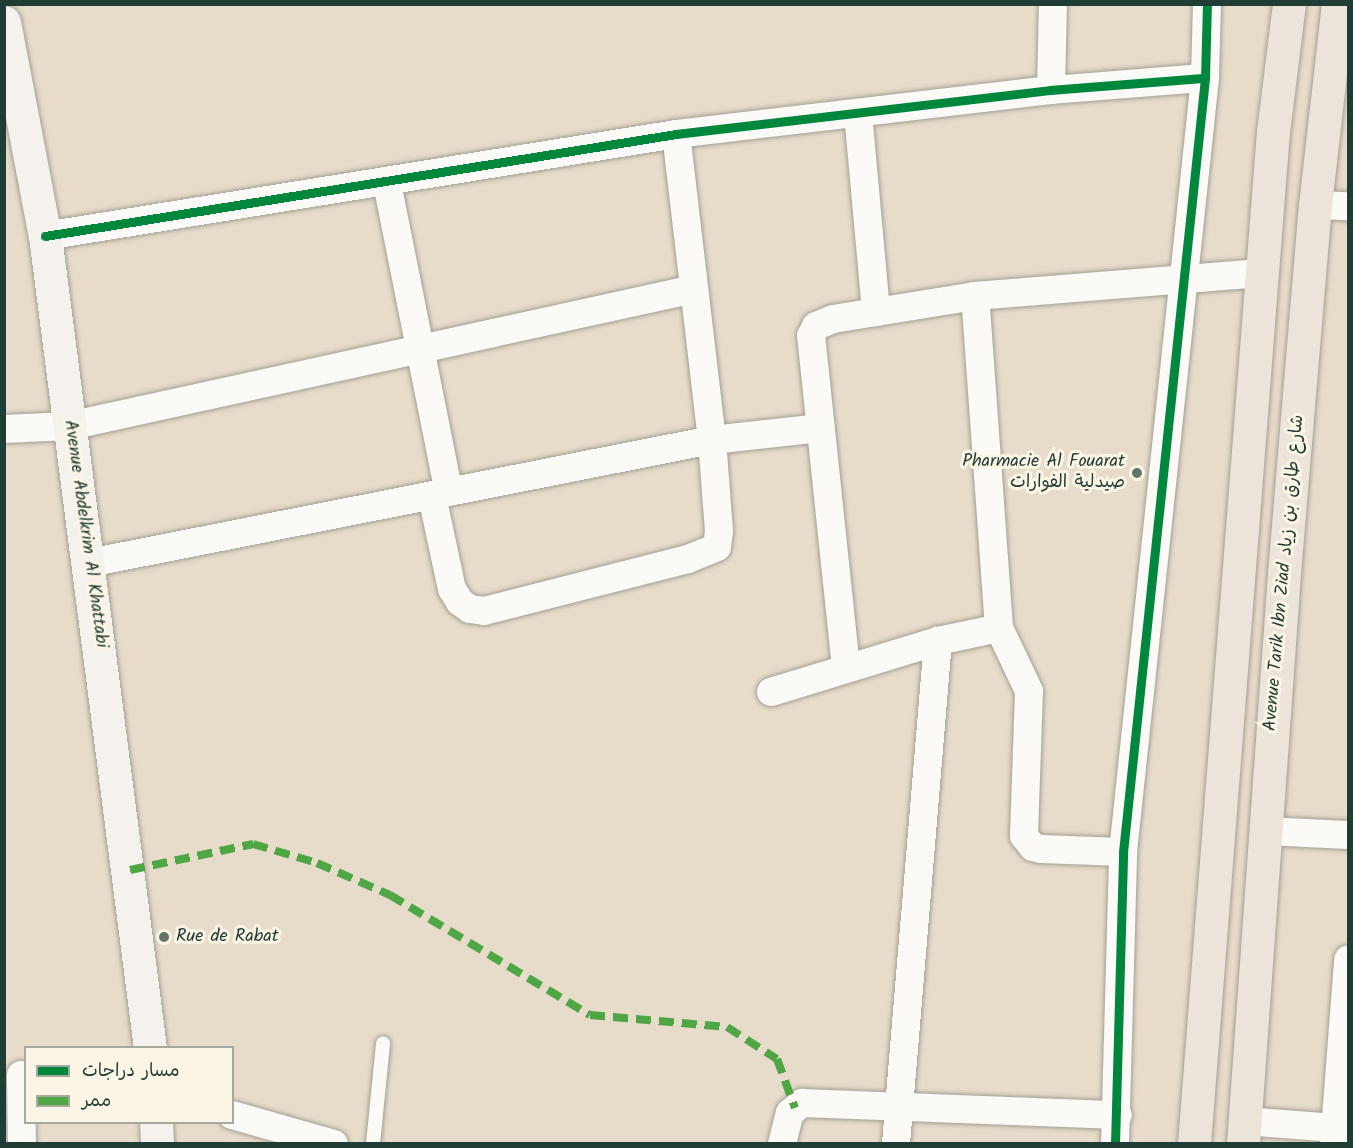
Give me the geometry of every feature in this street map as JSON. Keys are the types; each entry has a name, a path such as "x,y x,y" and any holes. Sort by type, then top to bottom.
{"main road":[{"path":"1194,1143 1264,273 1273,132 1289,4"},
{"name":"Avenue Tarik Ibn Ziad شارع طارق بن زياد","path":"1244,1132 1265,831 1315,205 1338,4"},
{"name":"Avenue Abdelkrim Al Khattabi","path":"4,22 45,236 150,1046"},
{"path":"156,1124 157,1143"}],"street":[{"path":"1051,90 1053,4"},
{"path":"1115,1143 1118,1115 1123,852 1205,78 1207,4"},
{"path":"45,236 387,183 676,134 1051,90 1205,78"},
{"path":"858,113 876,312"},
{"path":"387,183 421,346 452,589 460,602 484,611 688,559 717,547 719,521 712,440 676,134"},
{"path":"1315,205 1348,206"},
{"path":"846,668 820,428 813,331 822,321 975,296 1264,273"},
{"path":"4,429 69,426 421,346 694,289"},
{"path":"975,296 999,628 1029,691 1024,836 1041,849 1123,852"},
{"path":"89,563 712,440 820,428"},
{"path":"771,692 938,641 999,628"},
{"path":"896,1143 938,641"},
{"path":"1265,831 1348,835"},
{"path":"1244,1132 1339,1133 1348,960"},
{"path":"17,1075 22,1143"},
{"path":"782,1143 790,1113 802,1103 1118,1115"},
{"path":"234,1116 334,1143"}],"lane":[{"path":"373,1143 383,1043"}],"marked path":[{"path":"130,870 253,844 317,863 390,895 590,1015 727,1027 777,1059 795,1108"}],"cycle path":[{"path":"1115,1144 1123,852 1205,78 1207,4"},
{"path":"45,236 676,134 1051,90 1205,78"}],"place":[{"name":"Pharmacie Al Fouarat صيدلية الفوارات","path":"1137,473"},
{"name":"Rue de Rabat","path":"164,937"}]}
